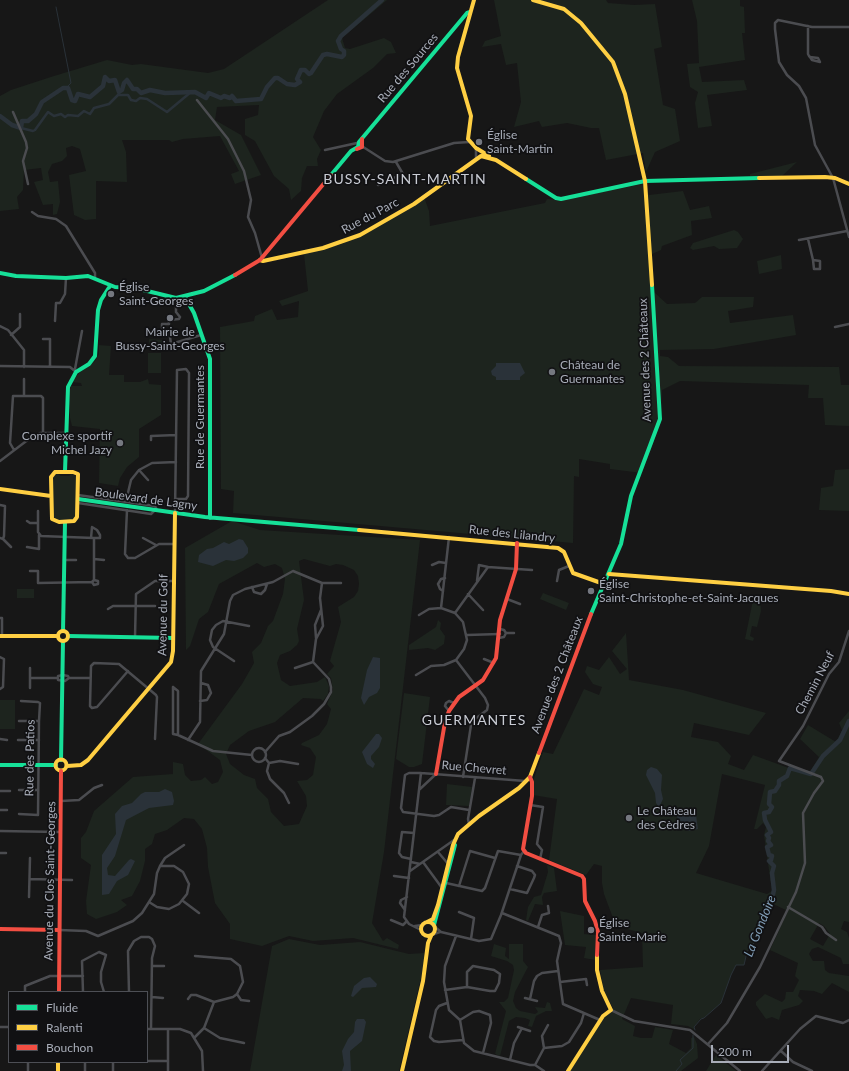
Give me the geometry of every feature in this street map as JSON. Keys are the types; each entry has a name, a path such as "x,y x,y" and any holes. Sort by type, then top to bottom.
{"street":[{"path":"474,0 457,65 471,116 467,137 469,142 492,158 561,199 645,181 833,178 849,184"},
{"name":"Avenue des 2 Châteaux","path":"435,926 455,840 462,830 469,824 519,788 530,777 604,584 621,544 631,496 660,419 645,181 625,94 613,62 581,23 570,14 554,5 533,0"},
{"name":"Rue des Sources","path":"261,259 358,147 358,143 362,138 467,13 470,12"},
{"path":"849,27 808,26 776,21 775,29 779,62 787,75 799,86 806,98 815,145 833,178 849,238"},
{"path":"808,26 808,53 810,57"},
{"path":"0,273 16,276 66,278 88,276 95,277 110,286 135,288 176,298 185,297 215,286 261,259 255,233 248,217 251,200 244,171 228,139 197,100"},
{"path":"14,112 27,148 23,161 28,184"},
{"path":"461,142 467,137"},
{"path":"362,138 362,146"},
{"path":"325,150 358,143 386,161 396,162 461,142 469,142"},
{"name":"Rue des Sources","path":"354,150 360,149 362,146"},
{"path":"476,148 476,158 483,156 492,158"},
{"name":"Rue du Parc","path":"261,259 263,261 281,256 306,252 340,243 368,231 414,204 476,158"},
{"path":"378,185 403,174 396,162"},
{"path":"32,212 38,216 56,219 66,226 95,273 95,277"},
{"path":"799,240 847,231"},
{"path":"808,239 813,260"},
{"path":"55,321 56,303 60,303 65,294 66,278"},
{"path":"75,371 89,364 95,356 98,310 101,300 110,286"},
{"name":"Rue de Guermantes","path":"185,297 194,313 209,355 210,518"},
{"path":"176,298 176,312 180,316 179,319 169,320 169,324 162,324 162,331 169,330 171,344 201,335"},
{"path":"11,335 20,327 20,314"},
{"path":"835,327 849,324"},
{"path":"0,326 11,335 24,350 24,366"},
{"path":"65,471 68,433 68,387 75,371 82,331"},
{"path":"43,339 50,339 50,366"},
{"path":"0,366 70,367 75,371"},
{"path":"175,499 186,499 188,496 189,373 186,369 177,370 176,462 175,499 175,513"},
{"path":"24,379 24,396"},
{"path":"14,450 10,443 11,398 41,396 43,398 43,432"},
{"path":"0,461 29,439 43,432 68,433"},
{"path":"151,440 152,436 176,435"},
{"path":"126,502 131,480 139,470 152,463 176,462"},
{"path":"139,470 148,480"},
{"path":"65,471 78,474 76,520 65,522 54,521 52,519 51,496 53,473 65,471"},
{"path":"0,488 51,496"},
{"path":"78,499 126,502 155,506 156,510 151,514 78,499"},
{"name":"Boulevard de Lagny","path":"78,499 210,518 449,538"},
{"path":"0,505 4,506 1,539 11,547"},
{"path":"127,510 127,557 130,559 135,558 156,544"},
{"path":"27,547 39,549 38,511"},
{"name":"Avenue du Golf","path":"67,766 81,765 88,760 172,662 175,513"},
{"path":"27,521 30,523 38,523"},
{"path":"0,618 2,618 1,636 58,636 63,631 65,522"},
{"path":"30,571 38,571 38,583 93,581 94,559 93,538 92,527 97,530 100,538 93,538 64,537 39,535"},
{"path":"143,538 156,544 174,544"},
{"path":"441,608 449,538"},
{"name":"Rue des Lilandry","path":"449,538 517,543 558,548 566,555 573,573 604,584"},
{"path":"420,789 436,774 445,722 449,711 454,703 486,676 494,663 498,652 500,633 507,599 516,569 517,543"},
{"path":"94,559 104,560"},
{"path":"64,560 76,560"},
{"path":"432,565 439,562 446,563"},
{"path":"477,581 479,565 532,570"},
{"path":"557,581 559,570 570,566"},
{"path":"455,613 488,567"},
{"path":"188,740 200,722 203,666 215,650 224,634 233,594 252,587 267,584 292,571 322,583 341,583"},
{"path":"609,574 848,594 849,588"},
{"path":"443,590 440,589 438,584 441,579 445,578"},
{"path":"135,637 135,606 136,594 138,591 155,581 173,581"},
{"path":"316,639 323,626 321,610 322,583"},
{"path":"252,587 254,592 261,594 265,590 267,584"},
{"path":"468,594 483,610"},
{"path":"507,599 520,604"},
{"path":"108,609 113,606 155,606"},
{"path":"416,675 431,666 444,665 456,660 464,649 467,635 463,622 455,613 441,608 429,609 419,615"},
{"path":"252,754 253,759 258,762 264,758 265,752 279,736 290,732 312,716 329,698 331,692 330,683 313,662 316,639 315,625 321,610"},
{"path":"234,661 215,650 210,640 212,630 219,623 227,621 250,626"},
{"path":"467,635 500,633 504,630 506,633 514,633"},
{"path":"63,631 68,636 173,638"},
{"name":"Chemin Neuf","path":"788,907 796,892 805,863 803,813 814,793 823,781 819,777 779,761 803,726 829,674 839,662 849,631"},
{"path":"500,633 504,637 506,633"},
{"path":"0,765 56,765 61,760 63,641 58,636"},
{"path":"63,641 66,640 68,636"},
{"path":"0,657 4,659 2,674 3,687 0,689"},
{"path":"484,659 494,663"},
{"path":"456,660 476,686 488,705 487,710 475,719 471,725 463,777"},
{"path":"295,668 313,662"},
{"path":"128,671 94,709 90,706 91,666 94,663 119,664 128,671 158,699 155,739"},
{"path":"30,668 30,688"},
{"path":"30,678 57,678 58,676 62,675"},
{"path":"62,675 69,678 90,678"},
{"path":"57,678 58,680 62,681"},
{"path":"62,681 69,678"},
{"path":"200,701 208,700 211,693 208,685 201,683"},
{"path":"178,735 178,691 173,687 173,734 213,751 252,754"},
{"name":"Rue des Patios","path":"19,814 38,815 40,721 40,703 21,701"},
{"path":"449,711 445,706 446,702 449,701 454,703"},
{"path":"19,721 40,721"},
{"path":"0,739 7,740"},
{"path":"18,740 39,740"},
{"path":"252,754 257,748 265,752"},
{"path":"264,758 269,763"},
{"path":"56,765 57,769 61,771 64,770 67,766 64,761 61,760"},
{"path":"269,763 280,761 298,764"},
{"path":"269,763 267,771 270,779 284,793 289,803"},
{"name":"Avenue du Clos Saint-Georges","path":"59,991 61,771"},
{"path":"406,922 405,910 414,833 417,814 420,789 421,773 409,772 405,775 401,808 403,812 417,814 439,815 451,807 469,810"},
{"name":"Rue Chevret","path":"421,773 526,781"},
{"path":"530,777 532,782 523,845 524,851 539,860 582,876 584,879 586,906 596,921 598,932 597,970 602,991 611,1010 634,1022 685,1028 708,1044 740,1071"},
{"path":"469,824 469,810 475,778"},
{"path":"61,801 79,800 94,788 102,785"},
{"path":"19,790 38,790"},
{"path":"0,791 10,791"},
{"path":"530,804 543,807 537,844 542,850 539,860"},
{"path":"0,810 7,810"},
{"name":"Avenue des 2 Châteaux","path":"427,922 432,919 435,914 449,864 462,830"},
{"path":"0,831 60,832"},
{"path":"414,833 402,832 399,853 402,857 421,863 442,888"},
{"path":"410,872 455,840"},
{"path":"0,930 81,930 96,936 101,936 138,918 154,894 157,873 165,858 184,845"},
{"path":"459,886 470,851 494,858"},
{"path":"446,883 480,891 483,890 494,858 498,851 520,855"},
{"path":"415,926 422,925 427,922 435,926 441,932 456,936 482,941 491,939 494,935 502,913 520,855 524,851"},
{"path":"438,852 449,864"},
{"path":"0,853 6,853"},
{"path":"30,858 30,897"},
{"path":"149,902 158,907 169,909 183,901 189,884 184,872 174,866 160,866"},
{"path":"510,889 527,893 534,878 532,871 517,866"},
{"path":"394,876 409,878"},
{"path":"30,879 72,880"},
{"path":"405,910 400,903 401,900 407,898"},
{"path":"183,901 199,914"},
{"path":"538,927 542,915 549,913 548,906"},
{"path":"708,1044 727,1024 760,967 788,907 822,927 826,933 836,940"},
{"path":"459,912 474,918 471,939"},
{"path":"502,913 557,933 560,937 561,943 557,959 564,1004 570,1008 600,1020"},
{"path":"391,920 403,925 406,922"},
{"path":"406,922 421,930 428,946"},
{"path":"421,930 422,925"},
{"path":"402,1071 423,981 428,946 435,926"},
{"path":"424,936 441,932"},
{"path":"129,991 127,955 129,947 134,941 146,936 152,939 155,946 152,966 151,1029 187,1031 195,1037 202,1051 203,1071"},
{"path":"456,936 445,966 445,990 447,1003 451,1013 460,1020 463,1040 466,1046 471,1050 530,1066 535,1065 544,1071"},
{"path":"83,991 82,961 99,952 104,953 106,957 101,967 101,979 104,991"},
{"path":"188,999 190,995 196,995 214,1002 228,1000 237,994 242,982 240,966 236,962 224,957 195,956"},
{"path":"152,966 164,966"},
{"path":"445,990 467,987 495,991 500,983 500,974 494,970 472,966 467,972 467,987"},
{"path":"530,999 534,981 537,976 542,973 558,971"},
{"path":"25,991 25,986 50,976 83,976"},
{"path":"560,982 586,979 587,985"},
{"path":"237,994 241,1000 249,1001"},
{"path":"152,997 163,998"},
{"path":"525,998 537,1001"},
{"path":"195,1037 204,1028 214,1002"},
{"path":"447,1003 439,1006 436,1010 430,1037 434,1041 439,1042 463,1040"},
{"path":"568,1071 600,1020 611,1010"},
{"path":"460,1020 473,1012 479,1011 490,1015 491,1023 483,1053"},
{"path":"544,1048 562,1046 569,1042 581,1023 584,1013"},
{"path":"762,1071 800,1029 816,1016 843,1023 849,1020"},
{"path":"535,1065 544,1048 542,1036 548,1025"},
{"path":"518,1027 530,1030"},
{"path":"204,1028 220,1038 244,1043"},
{"path":"510,1060 514,1043 522,1028"},
{"path":"168,1029 168,1071"},
{"path":"781,1051 793,1062 812,1071"},
{"path":"148,1061 168,1061"}],"shaded area":[{"path":"328,0 387,0 342,38 345,48 350,49 384,38 391,42 396,53 387,54 373,68 337,94 324,111 313,137 321,150 317,159 318,166 307,166 302,178 301,191 291,200 289,189 274,176 255,141 245,135 245,119 258,115 259,105 217,107 215,120 241,135 261,175 235,184 231,174 239,171 220,136 183,139 172,142 169,140 122,140 126,152 127,182 96,181 96,219 85,220 74,215 69,175 86,171 80,149 72,146 66,148 67,156 62,161 52,164 48,172 50,182 58,181 60,202 57,214 53,215 53,204 43,205 34,182 43,180 41,168 24,170 23,190 17,197 19,209 0,211 0,96 11,90 107,60 132,65 141,64 208,73 224,69"},
{"path":"494,0 606,0 608,3 634,5 655,4 662,47 654,49 663,105 675,109 680,141 655,152 646,172 643,153 606,160 599,128 591,128 567,123 542,127 539,121 514,127 521,102 517,63 506,65 501,44 482,47 485,41 501,36"},
{"path":"692,0 740,0 740,6 744,7 745,33 742,33 745,60 699,67 702,82 744,80 747,90 707,95 712,126 698,128 695,103 698,92 690,87 687,64 699,63 697,21"},
{"path":"797,162 782,176 750,176 750,174"},
{"path":"643,184 649,195 683,191 690,210 709,206 712,218 691,221 692,235 662,246 661,250 652,254 654,292 667,304 695,303 702,297 754,297 753,307 728,311 730,323 793,315 796,335 714,349 660,350 660,356 668,357 679,366 839,367 841,385 849,385 849,426 825,425 823,398 808,398 809,385 680,381 662,390 661,422 642,473 610,469 610,464 579,459 579,477 574,476 573,543 233,513 234,491 221,489 220,327 254,321 255,316 272,309 277,320 298,317 299,301 282,306 279,301 308,291 304,254 342,244 415,205 424,197 429,211 430,226 545,203 547,199 561,200"},
{"path":"734,230 738,232 743,239 737,248 719,249 714,246 693,250 690,248 693,243"},
{"path":"781,255 782,269 759,274 757,261"},
{"path":"149,339 163,340 163,351 149,350"},
{"name":"Complexe sportif Michel Jazy","path":"99,345 111,346 109,375 124,375 124,382 140,382 148,379 149,384 161,385 161,415 139,429 139,457 127,467 120,478 118,486 99,483 100,429 72,426 70,418 69,392 71,386 82,386 81,383 72,382 79,373 95,361 99,354"},
{"path":"148,353 161,353 161,373 148,373"},
{"path":"496,363 520,363 525,373 520,377 520,380 496,380 496,377 492,375 491,371 496,366"},
{"path":"849,469 849,511 819,510 821,488 833,486 835,470"},
{"path":"56,473 61,476 69,476 72,473 77,478 76,516 73,521 56,521 52,515 53,477"},
{"path":"232,521 260,530 420,540 384,852 372,923 383,941 387,938 399,945 398,949 353,938 313,941 289,936 262,946 230,939 230,924 215,903 208,867 207,848 202,829 194,819 184,818 167,830 155,834 152,844 145,849 145,861 140,881 132,896 121,900 127,905 117,912 96,919 87,914 86,901 91,865 81,858 81,838 86,832 94,811 133,777 173,774 173,762 183,764 185,775 191,781 201,780 205,777 212,784 218,782 223,772 220,760 198,744 242,684 254,663 252,652 261,643 268,626 273,621 283,594 285,579 282,568 275,564 264,567 257,563 219,584 208,612 199,619 190,646 186,650 185,548","holes":["304,559 330,566 336,564 343,565 354,570 358,576 358,591 354,597 338,607 341,622 330,661 334,666 327,674 331,678 333,690 327,704 331,709 327,724 319,735 302,743 301,745 310,748 316,757 313,775 307,780 297,781 306,796 307,806 299,824 284,826 271,812 268,799 257,788 255,779 244,775 230,764 226,754 230,745 249,731 275,722 303,698 321,699 323,701 328,694 329,686 325,677 317,682 290,686 281,680 277,663 280,655 290,651 299,641 297,629 304,600 299,561"]},
{"path":"239,539 243,540 248,548 248,553 243,558 234,561 226,560 213,566 198,562 199,555 207,549 213,548 224,542 229,544"},
{"path":"17,589 34,589 34,598 17,598"},
{"path":"543,593 569,603 566,610 540,599"},
{"path":"754,595 760,599 761,611 757,627 752,626 750,636 754,638 753,641 745,639"},
{"path":"438,620 441,623 440,629 445,636 444,644 435,650 428,648 409,650 409,645 436,627"},
{"path":"626,633 629,680 683,690 766,713 749,735 694,723 691,737 718,742 731,756 728,764 744,770 753,755 808,775 819,757 800,739 808,725 836,742 842,730 839,723 849,711 849,922 844,921 841,929 847,932 849,938 849,964 843,964 841,958 818,947 812,949 809,954 813,961 824,961 825,970 829,973 849,976 849,992 832,983 822,994 814,991 800,990 798,996 803,1001 799,1005 782,1010 779,1020 772,1017 766,1019 756,1005 756,1002 765,994 782,1002 785,999 786,992 793,992 799,980 795,976 798,963 770,950 788,911 771,903 754,943 747,952 744,965 736,965 721,1003 704,1018 700,1019 694,1027 695,1030 688,1026 671,1024 673,1005 631,998 622,1019 635,1026 633,1036 652,1038 655,1027 673,1030 669,1044 686,1053 691,1048 691,1038 694,1037 697,1044 698,1058 681,1071 570,1071 601,1020 613,1008 604,991 600,970 643,967 642,933 616,926 604,894 602,883 602,866 594,864 586,875 549,860 557,799 533,795 533,781 543,752 553,754 584,689 599,695 602,687 593,684 585,672 587,666 599,670 609,657 620,674 627,669 612,651","holes":["722,774 765,785 754,829 757,829 763,823 766,827 764,835 772,891 767,894 696,873 709,846","819,923 824,926 830,934 823,946 810,939"]},
{"path":"373,657 380,658 380,688 377,693 369,697 364,705 361,698 367,670"},
{"path":"404,693 430,697 422,764 414,767 409,767 396,759"},
{"path":"0,700 15,700 15,729 0,729"},
{"path":"376,734 379,734 382,738 379,747 371,756 371,759 375,764 373,768 367,764 362,752"},
{"path":"651,767 657,769 662,775 661,790 663,799 660,805 666,812 666,815 663,814 656,803 655,793 646,775 647,770"},
{"path":"447,784 472,787 469,806 446,805"},
{"path":"165,789 172,792 174,801 173,805 149,808 126,820 115,856 107,868 108,875 115,876 129,860 131,859 135,861 128,875 117,881 109,894 102,895 102,855 116,834 115,814 122,806 132,803 145,792 159,792"},
{"path":"683,812 696,815 698,829 688,831 680,828 677,816"},
{"path":"547,865 554,868 557,891 544,893 542,897 543,905 535,904 528,921 526,920 528,907 534,897 541,895 548,872"},
{"path":"560,911 584,916 584,934 596,935 595,960 584,958 586,947 565,945"},
{"path":"289,939 320,945 360,942 409,954 424,953 424,965 399,1071 250,1071 272,946"},
{"path":"494,944 506,948 505,956 509,959 509,944 523,944 523,961 528,967 515,992 513,1001 516,1008 520,1011 535,1014 538,1012 535,1007 545,1008 547,1002 550,1003 552,1011 546,1011 536,1016 532,1027 528,1026 530,1020 525,1018 516,1017 509,1021 500,1056 495,1054 506,1011 499,1002 504,1002 508,998 514,970 513,965 507,961 491,956"},
{"path":"370,977 377,984 376,987 362,988 353,997 351,996 354,986 364,978"},
{"path":"357,1019 364,1019 366,1022 362,1041 350,1051 351,1071 342,1071 344,1065 342,1051 348,1039 354,1032 355,1022"},
{"path":"716,1055 736,1071 706,1071"}],"waterway":[{"path":"0,116 12,125 21,128 22,121 28,121 36,114 42,102 63,88 68,88 72,100 75,101 78,94 90,97 103,86 105,77 109,81 115,80 119,92 122,90 124,83 127,80 133,89 137,89 141,93 150,90 165,93 195,92 206,98 209,93 221,98 224,96 230,98 232,96 236,101 261,99 267,87 275,78 278,78 287,84 295,85 300,82 297,79 301,70 305,70 309,74 311,73 323,55 327,54 342,57 344,55 344,51 341,49 338,41 341,36 382,0"},
{"path":"56,7 71,83 67,87"},
{"path":"21,128 33,131 35,130 48,112 54,116 61,114 65,117 68,115 78,116 84,111 90,114 94,108 109,104 118,95 128,95 131,100 136,101 140,98 147,99 167,112 191,92"},
{"name":"La Gondoire","path":"771,903 774,890 772,873 774,866 769,861 771,860 772,856 769,855 767,847 771,845 768,841 769,838 767,835 771,832 765,820 764,813 769,812 772,807 769,804 770,792 775,791 779,785 779,781 787,776 790,768 811,774 823,756 840,740 849,721"},
{"name":"La Gondoire","path":"695,1030 694,1027 701,1019 721,1003 736,965 744,965 747,952 754,943 771,903"},
{"name":"La Gondoire","path":"676,1071 682,1064 680,1060 693,1048 693,1035"}],"traffic: fast":[{"path":"331,175 351,151 358,147 359,142 467,13 470,12"},
{"path":"526,179 556,198 561,199 645,181 759,178"},
{"path":"0,273 16,276 66,278 88,276 115,287 135,288 176,298 204,291 235,275"},
{"path":"591,614 621,544 631,496 660,419 652,285"},
{"path":"65,471 68,387 76,372 89,364 95,356 98,310 101,300 110,286"},
{"path":"185,297 194,313 210,359 210,518"},
{"path":"78,499 205,517 359,530"},
{"path":"63,631 65,522"},
{"path":"68,636 173,638"},
{"path":"61,760 63,641"},
{"path":"0,765 56,765"},
{"path":"434,925 455,845"}],"traffic: slow":[{"path":"474,0 458,57 457,68 471,116 468,139 476,148 489,156"},
{"path":"533,0 564,9 581,23 613,62 625,94 645,181 652,285"},
{"path":"260,260 263,261 323,248 360,235 414,204 481,156 496,160 526,179"},
{"path":"759,178 825,177 835,178 849,184"},
{"path":"55,472 73,472 78,474 77,517 74,521 59,522 52,519 51,477 55,472"},
{"path":"0,489 51,496"},
{"path":"67,766 81,765 88,760 171,662 173,651 175,513"},
{"path":"359,530 558,548 564,552 573,573 604,584"},
{"path":"609,574 831,591 849,594"},
{"path":"63,631 68,636 63,641 58,636 63,631"},
{"path":"0,636 58,636"},
{"path":"427,922 433,919 438,905 453,845 458,834 479,816 519,788 530,777 539,753"},
{"path":"61,759 65,761 67,765 65,769 61,771 57,769 55,765 57,761 61,759"},
{"path":"425,922 431,922 435,926 435,929 435,932 431,936 425,936 421,932 421,926 425,922"},
{"path":"402,1071 423,981 428,943 431,936"},
{"path":"568,1071 603,1016 611,1010 602,991 597,970 597,955"},
{"path":"58,1063 58,1071"}],"traffic: jam":[{"path":"357,149 362,147 362,139"},
{"path":"235,275 260,260 331,175"},
{"path":"436,774 445,722 449,711 459,697 483,680 496,658 500,620 516,569 517,543"},
{"path":"539,753 591,614"},
{"path":"59,991 61,771"},
{"path":"530,777 532,782 532,796 523,849 526,853 582,876 584,879 585,901 595,921 598,932 597,955"},
{"path":"0,929 59,930"}],"place":[{"name":"Église Saint-Martin","path":"479,142"},
{"name":"Église Saint-Georges","path":"111,294"},
{"name":"Mairie de Bussy-Saint-Georges","path":"170,318"},
{"name":"Château de Guermantes","path":"552,372"},
{"name":"Complexe sportif Michel Jazy","path":"120,443"},
{"name":"Église Saint-Christophe-et-Saint-Jacques","path":"591,591"},
{"name":"Le Château des Cèdres","path":"629,818"},
{"name":"Église Sainte-Marie","path":"591,930"}],"district":[{"name":"BUSSY-SAINT-MARTIN","path":"405,179"},
{"name":"GUERMANTES","path":"474,720"}]}
